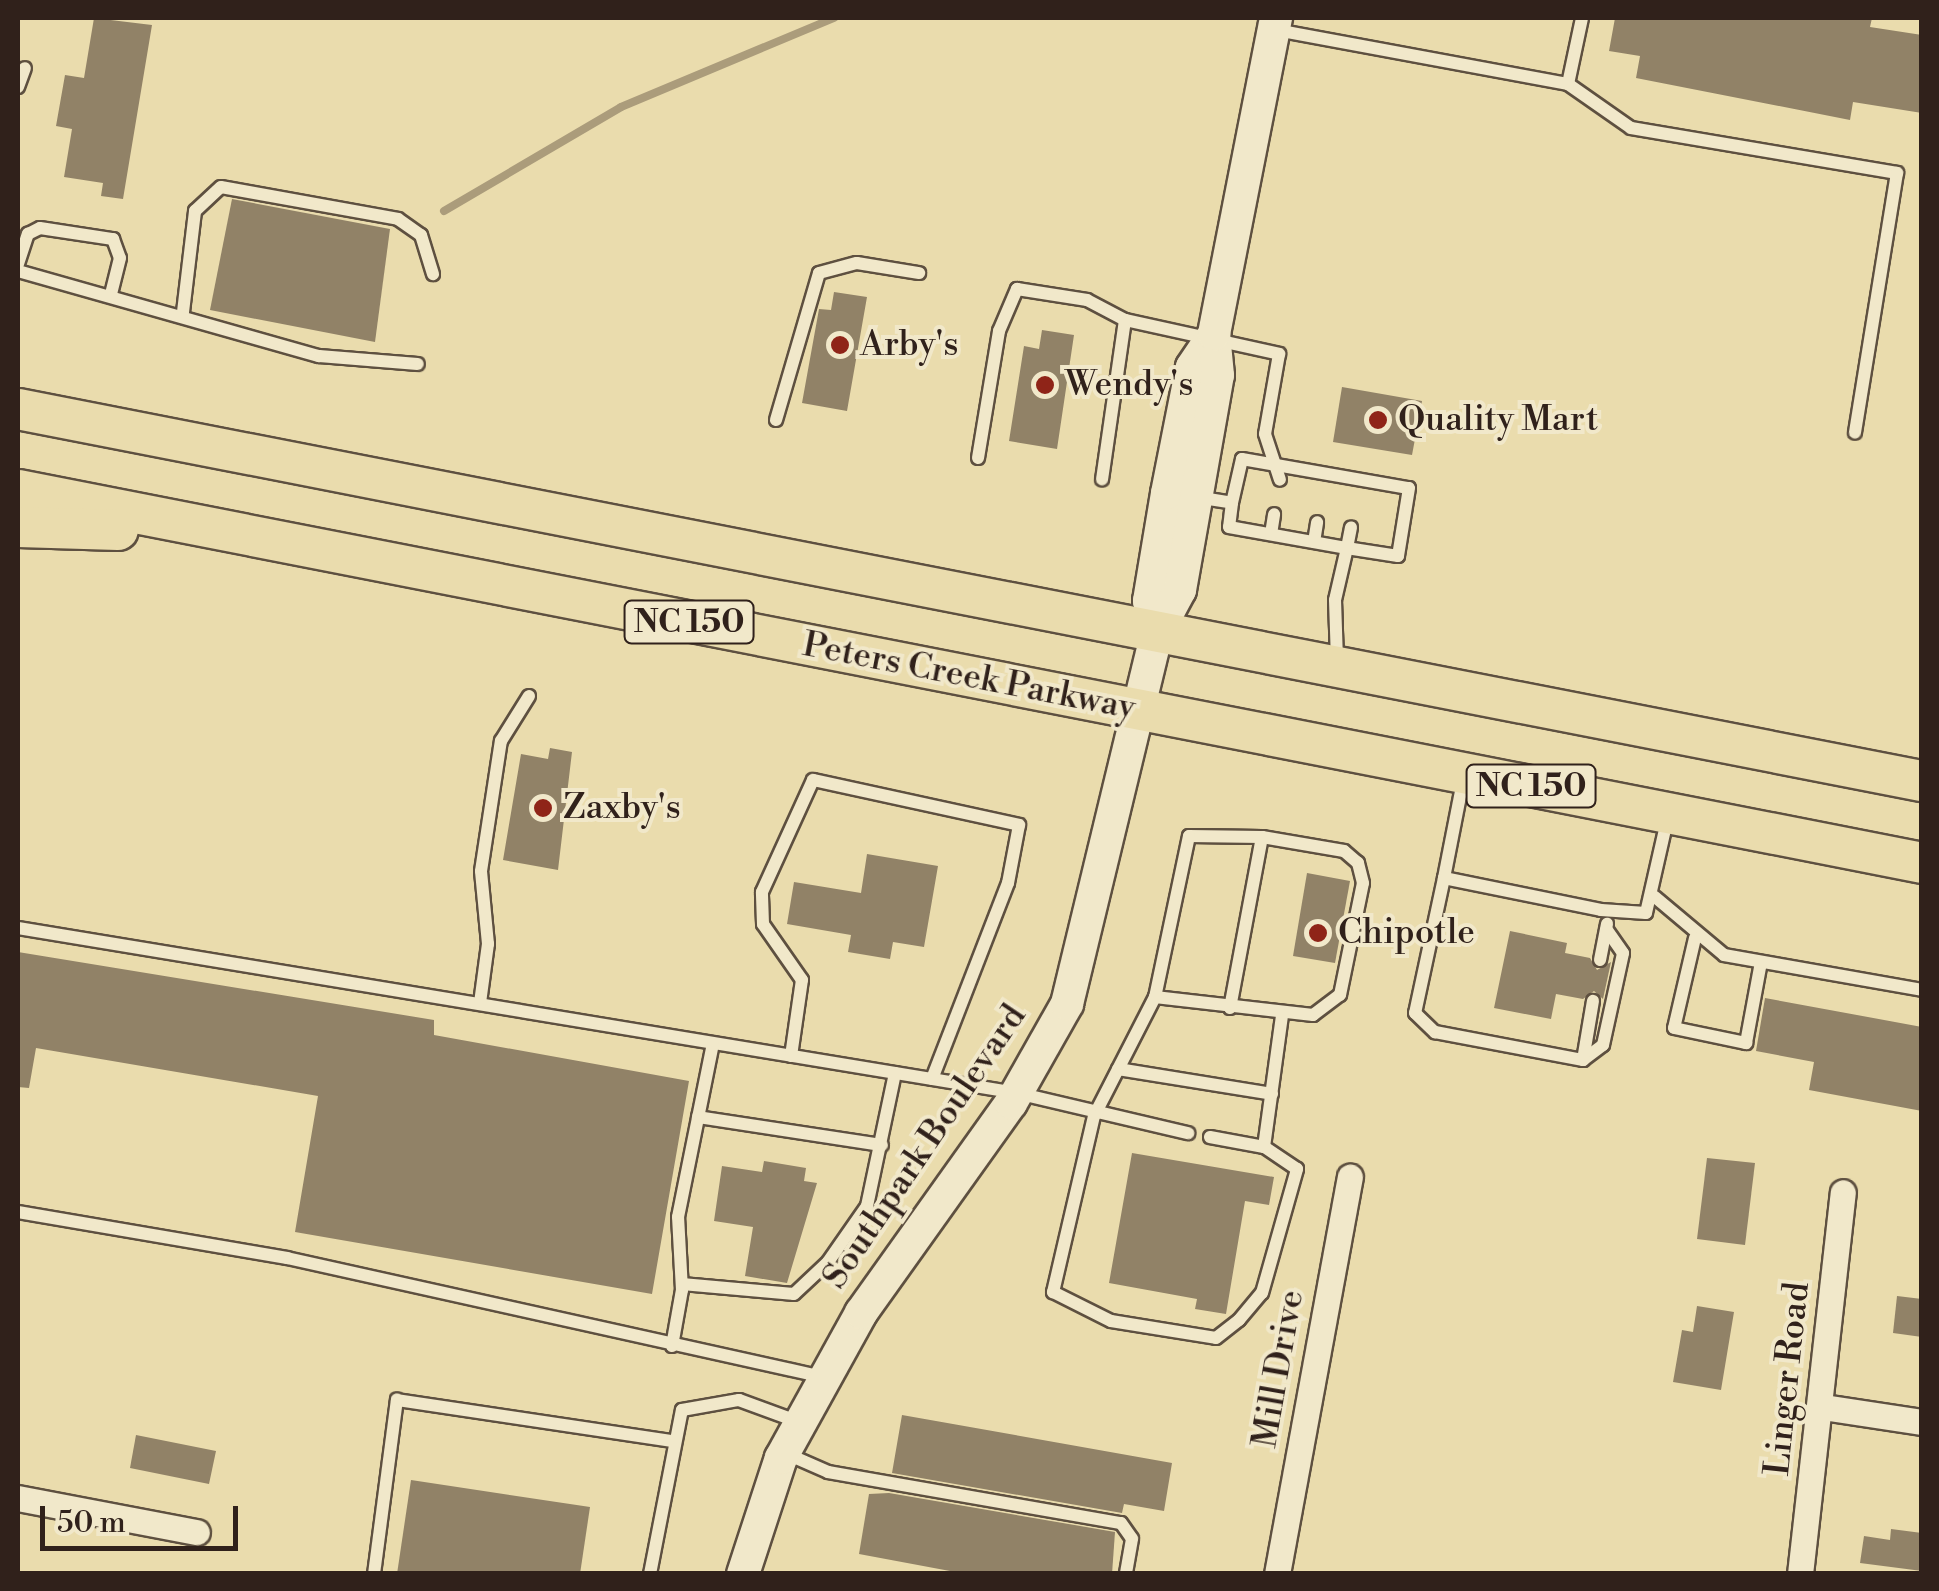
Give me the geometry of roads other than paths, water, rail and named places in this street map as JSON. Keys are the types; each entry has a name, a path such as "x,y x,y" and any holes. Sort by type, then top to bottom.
{"main road":[{"path":"18,382 188,442"},
{"name":"NC 150","path":"18,409 1922,781"},
{"name":"Peters Creek Parkway","path":"18,490 1922,863"},
{"path":"18,527 239,534"}],"street":[{"name":"Southpark Boulevard","path":"743,1574 784,1452 825,1378 1016,1093 1067,1004 1157,634 1180,590 1218,374 1214,334 1274,24"},
{"name":"Southpark Boulevard","path":"1157,634 1149,601 1167,493 1192,367 1214,334"},
{"name":"Mill Drive","path":"1277,1574 1350,1177"},
{"name":"Linger Road","path":"1800,1574 1823,1407 1843,1192"},
{"path":"1823,1407 1922,1422"},
{"path":"18,1498 197,1532"}],"lane":[{"path":"1568,84 1582,18"},
{"path":"1274,24 1568,84 1631,128 1897,173 1855,434"},
{"path":"18,87 25,68"},
{"path":"183,312 195,211 220,187 398,219 421,235 434,274"},
{"path":"111,294 120,258 113,239 40,228 28,234 18,268 111,294 183,312 319,356 418,364"},
{"path":"776,420 819,273 857,263 919,273"},
{"path":"978,458 1000,331 1017,289 1087,300 1125,320 1214,334 1279,354 1265,434 1281,473"},
{"path":"1102,479 1125,320"},
{"path":"1242,459 1281,473 1357,487 1410,488 1398,556 1229,527 1242,459"},
{"path":"1196,497 1232,503"},
{"path":"1271,534 1274,514"},
{"path":"1314,542 1317,522"},
{"path":"1337,668 1335,600 1351,527"},
{"path":"480,1003 488,944 481,871 498,760 530,696"},
{"path":"1465,774 1415,1014 1436,1032 1583,1060 1603,1045 1623,954 1606,929"},
{"path":"791,1056 802,980 763,924 762,892 813,780 1019,825 1008,882 932,1079"},
{"path":"1444,878 1609,912 1646,913 1654,897 1669,814"},
{"path":"1155,997 1282,1015 1313,1015 1340,996 1363,882 1344,851 1262,837 1189,836 1155,997 1094,1116 1053,1292 1111,1321 1216,1338 1239,1320 1262,1293 1297,1169 1264,1147 1210,1137"},
{"path":"1230,1008 1262,837"},
{"path":"1654,897 1695,938 1761,962 1922,990"},
{"path":"1600,960 1609,912"},
{"path":"18,928 1016,1093 1094,1116 1188,1133"},
{"path":"1695,938 1674,1028 1746,1043 1761,962"},
{"path":"1583,1060 1593,1001"},
{"path":"1264,1147 1282,1015"},
{"path":"672,1346 682,1284 678,1217 713,1043"},
{"path":"1118,1069 1272,1094"},
{"path":"682,1284 794,1294 867,1206 895,1073"},
{"path":"698,1117 882,1145"},
{"path":"18,1212 287,1258 825,1378"},
{"path":"374,1574 397,1400 670,1441"},
{"path":"650,1574 670,1441 682,1410 739,1400 801,1423"},
{"path":"784,1452 828,1472 1121,1523 1132,1540 1126,1574"}],"waterway":[{"path":"444,211 621,107 834,18"}],"place":[{"name":"Arby's","path":"840,345"},
{"name":"Wendy's","path":"1045,385"},
{"name":"Quality Mart","path":"1378,420"},
{"name":"Zaxby's","path":"543,808"},
{"name":"Chipotle","path":"1318,933"}]}
